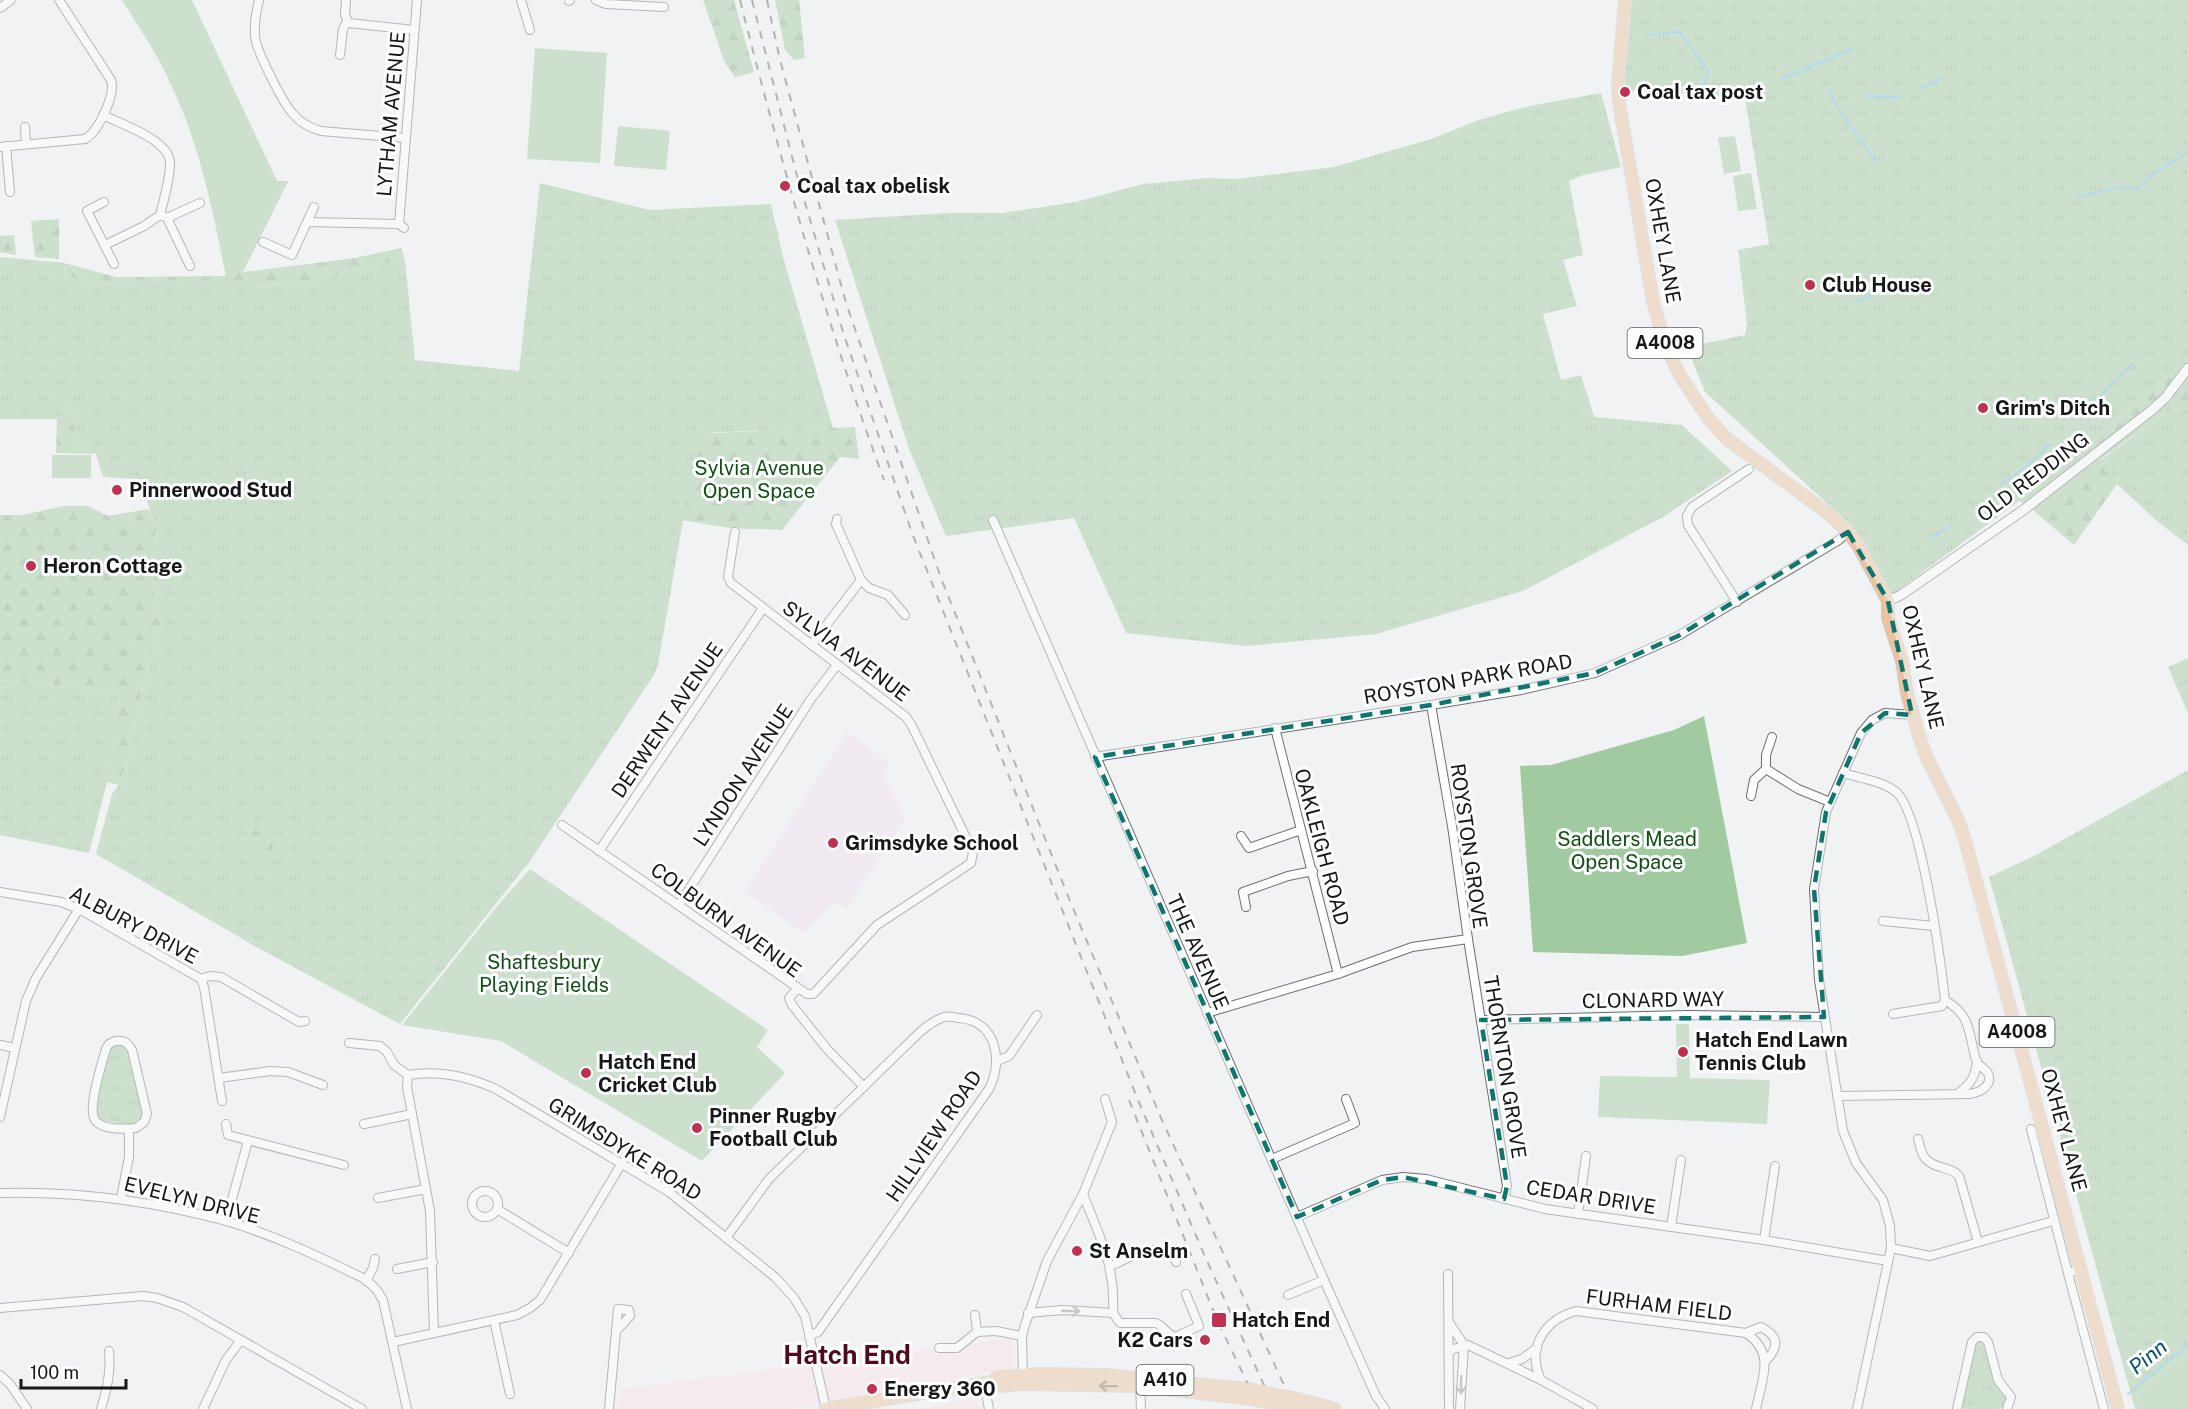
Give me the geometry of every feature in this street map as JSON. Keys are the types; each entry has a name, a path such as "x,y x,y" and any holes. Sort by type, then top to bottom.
{"main road":[{"name":"OXHEY LANE","path":"1625,0 1618,74 1619,103 1653,302 1664,341 1686,388 1708,418 1726,438 1830,515 1848,532 1858,545 1888,601 1888,618 1902,661 1912,715 1927,758 1959,822 1965,840 2118,1409"},
{"name":"A410","path":"1023,1379 1037,1374 1107,1374 1140,1382"},
{"name":"A410","path":"826,1409 874,1405 989,1382 997,1377 1140,1382 1230,1392 1265,1392 1303,1406 1335,1409"}],"street":[{"path":"0,8 11,0"},
{"path":"10,192 3,146 85,139 92,134 111,97 112,84 59,0"},
{"path":"259,0 255,24 256,42 289,109 296,117 310,127 321,131 405,138"},
{"path":"340,55 343,29 347,22 346,0"},
{"name":"LYTHAM AVENUE","path":"307,222 402,226 405,138 417,0"},
{"path":"521,0 530,30"},
{"path":"596,0 606,4 664,7"},
{"path":"347,22 414,30"},
{"path":"103,115 154,140 164,148 170,161 164,216 190,266"},
{"path":"25,127 26,144"},
{"path":"104,202 87,211 114,264"},
{"path":"105,245 164,216 200,203"},
{"path":"263,242 292,255 314,207"},
{"name":"OLD REDDING","path":"1888,601 1901,596 2022,511 2152,410 2166,397 2188,368"},
{"path":"1737,602 1688,525 1687,516 1692,507 1749,469"},
{"path":"837,519 836,524 861,580 869,588 888,595 905,615"},
{"name":"THE AVENUE","path":"993,520 1324,1280 1376,1396 1385,1409"},
{"name":"SYLVIA AVENUE","path":"735,532 728,577 731,583 906,717 968,842 973,858 969,866 877,925 813,994 807,994 798,988"},
{"name":"ROYSTON PARK ROAD","path":"1095,757 1521,690 1595,673 1678,636 1839,540 1848,532"},
{"path":"811,645 861,580"},
{"name":"DERWENT AVENUE","path":"599,851 763,608"},
{"name":"LYNDON AVENUE","path":"679,905 811,699 837,665"},
{"name":"ROYSTON GROVE","path":"1207,1013 1338,974 1412,947 1468,939 1452,826 1431,705"},
{"path":"1857,1409 1891,1248 1890,1226 1883,1200 1856,1163 1843,1131 1819,980 1814,890 1826,812 1861,733 1872,720 1885,712 1912,715"},
{"name":"OAKLEIGH ROAD","path":"1275,728 1338,974"},
{"path":"1751,796 1754,780 1766,769 1766,755 1772,738"},
{"path":"1766,769 1798,789 1830,802"},
{"path":"1843,773 1881,784 1896,792 1906,804 1921,853 1941,960 1945,1000 1942,1006 1893,1014"},
{"name":"COLBURN AVENUE","path":"562,825 798,988 789,998 792,1005 827,1049 864,1087"},
{"path":"1241,836 1249,848 1301,830"},
{"path":"1246,907 1242,892 1288,876 1313,871"},
{"name":"ALBURY DRIVE","path":"0,892 61,902 79,909 201,979 222,1101"},
{"path":"0,1117 26,1001 36,978 79,909"},
{"path":"1883,921 1934,926"},
{"name":"THORNTON GROVE","path":"1468,939 1507,1186 1504,1199"},
{"path":"201,979 210,976 221,977 299,1022 305,1020"},
{"path":"1945,1000 1960,1010 1968,1023 1977,1062 1970,1085 1957,1094"},
{"path":"997,1061 1009,1056 1037,1015"},
{"name":"CLONARD WAY","path":"1481,1020 1684,1015 1824,1017"},
{"name":"HILLVIEW ROAD","path":"726,1238 769,1179 920,1032 946,1017 965,1018 978,1023 990,1036 997,1061 996,1076 989,1089 818,1332 809,1336"},
{"path":"115,1041 123,1041 132,1050 147,1114 144,1122 136,1128 129,1129 102,1125 94,1120 92,1110 106,1049 115,1041"},
{"path":"349,1043 380,1046 387,1052 394,1065 408,1075 407,1087 430,1210 434,1333"},
{"path":"0,1045 15,1048"},
{"path":"1837,1096 1970,1094 1982,1091 1988,1083 1989,1076 1986,1069 1977,1062"},
{"path":"219,1078 270,1071 288,1072 323,1085"},
{"name":"GRIMSDYKE ROAD","path":"408,1075 418,1073 455,1076 477,1081 496,1089 669,1192 775,1276 794,1298 805,1316 826,1409"},
{"path":"1023,1379 1022,1336 1028,1313 1047,1261 1083,1194 1112,1122 1106,1099"},
{"path":"1272,1159 1355,1123 1346,1099"},
{"path":"364,1124 412,1114"},
{"path":"226,1124 228,1135 248,1142 344,1165"},
{"path":"122,1198 129,1157 129,1129"},
{"name":"OXHEY LANE","path":"2031,1129 2053,1221 2104,1409"},
{"path":"1918,1140 1924,1158 1933,1164 1956,1172 1959,1176 1978,1242"},
{"path":"226,1221 248,1142"},
{"path":"1578,1214 1586,1156"},
{"path":"1671,1227 1681,1160"},
{"path":"393,1342 518,1315 530,1308 540,1300 622,1163"},
{"path":"1764,1240 1775,1166"},
{"name":"CEDAR DRIVE","path":"1297,1217 1382,1180 1403,1177 1426,1179 1545,1209 1764,1240 1888,1262"},
{"path":"378,1198 426,1189"},
{"name":"EVELYN DRIVE","path":"0,1193 72,1194 122,1198 226,1221 279,1240 366,1281 376,1289 382,1300 407,1409"},
{"path":"1083,1194 1111,1266 1113,1313 1120,1323 1156,1323 1162,1325 1171,1336 1175,1337 1199,1326 1186,1294"},
{"path":"497,1209 568,1253"},
{"path":"1891,1248 1930,1256 2053,1221"},
{"path":"1111,1266 1122,1260 1159,1249 1170,1253 1176,1262"},
{"path":"366,1281 375,1259"},
{"path":"397,1269 432,1262"},
{"path":"2068,1273 2082,1269"},
{"path":"1448,1274 1449,1409"},
{"path":"1288,1295 1324,1280"},
{"path":"0,1308 143,1296 157,1298 183,1307 362,1409"},
{"path":"1028,1313 1063,1310 1113,1313"},
{"name":"FURHAM FIELD","path":"1537,1348 1546,1328 1560,1316 1576,1311 1746,1333 1756,1339 1760,1345 1765,1362"},
{"path":"975,1315 977,1332"},
{"path":"494,1320 510,1394"},
{"path":"1450,1324 1464,1345 1509,1363 1593,1409"},
{"path":"1746,1333 1761,1327 1772,1333 1775,1338 1774,1353 1765,1362 1756,1409"},
{"path":"939,1348 957,1348 977,1332 996,1331 1022,1336"},
{"path":"609,1409 616,1332"},
{"path":"1957,1409 1972,1342 1977,1337 1984,1337 1988,1342 1998,1380 2011,1397 2007,1409"},
{"path":"203,1409 226,1360 241,1340"},
{"path":"1449,1353 1464,1345"},
{"path":"1460,1409 1464,1345"},
{"path":"1509,1363 1522,1359 1537,1348"},
{"path":"1537,1348 1536,1369 1541,1380"},
{"path":"101,1409 111,1367 109,1351"},
{"path":"1023,1354 1037,1374"},
{"path":"0,1375 10,1384 27,1409"},
{"path":"989,1382 989,1409"},
{"path":"1140,1382 1141,1409"},
{"name":"THE AVENUE","path":"1376,1396 1377,1409"}],"highlighted area":[{"path":"1848,532 1888,601 1912,715 1885,713 1861,733 1826,812 1814,889 1824,1017 1481,1020 1507,1186 1504,1199 1403,1177 1382,1180 1297,1217 1095,757 1431,705 1595,673 1678,636"}],"shaded area":[{"name":"Grimsdyke School","path":"847,732 890,764 884,774 906,818 846,909 834,902 804,933 745,892"},
{"path":"1013,1338 1014,1367 832,1404 789,1409 617,1409 622,1389"},
{"path":"977,1397 979,1409 920,1409"}],"green space":[{"path":"122,0 192,0 277,181 288,181 242,273 226,276 205,180 182,109 149,42"},
{"path":"703,0 734,0 754,72 735,77 724,61"},
{"path":"775,0 799,0 805,58 794,60 785,50"},
{"path":"1629,0 2188,0 2188,360 2019,501 1889,597 1851,525 1705,392 1687,347 1745,335 1747,323 1738,250 1769,244 1744,93 1714,98 1673,92 1620,90"},
{"path":"535,48 607,53 600,163 527,159"},
{"path":"1601,93 1621,167 1580,176 1569,181 1583,255 1563,260 1577,306 1543,314 1561,380 1581,375 1594,417 1682,425 1732,471 1663,517 1523,591 1376,634 1247,646 1126,633 1074,518 946,536 909,449 835,220 948,213 1002,213 1076,202 1143,184 1208,178 1238,179 1334,167 1431,139 1479,120 1529,106"},
{"path":"242,108 277,181 288,181 243,272 355,258 401,248 405,260 348,270 332,278 253,288 126,288 65,276 64,263 116,277 226,276 212,207"},
{"path":"618,126 670,131 666,170 614,166"},
{"path":"1735,136 1741,171 1724,174 1718,138"},
{"path":"1751,173 1757,209 1738,211 1733,176"},
{"path":"540,183 650,210 771,204 783,257 833,428 698,433 658,665 654,675 530,861 400,1024 258,948 96,854 112,794 119,785 129,756 141,693 161,626 153,589 156,529 140,479 103,477 96,454 76,441 70,397 57,419 0,419 0,257 64,263 65,276 126,288 254,288 332,278 347,270 402,259 405,260 415,360 519,371"},
{"path":"59,219 59,259 35,257 31,221"},
{"path":"14,235 16,255 0,252 0,236"},
{"path":"2188,360 2188,408 2169,410 2101,459 2117,484 2074,545 2019,501"},
{"path":"70,396 76,441 96,454 56,453 57,419"},
{"path":"2188,408 2188,545 2158,522 2117,484 2101,460 2169,410"},
{"name":"Sylvia Avenue Open Space","path":"855,427 859,459 840,457 782,530 729,528 682,520 698,431 710,433"},
{"path":"52,455 91,455 91,478 52,478"},
{"path":"63,506 88,506 108,516 149,509 156,529 153,589 161,626 141,693 129,756 119,785 106,782 120,701 116,692 0,680 0,515 23,515"},
{"path":"2188,658 2188,713 2168,667"},
{"path":"0,680 116,692 120,701 106,786 89,853 0,835"},
{"name":"Saddlers Mead Open Space","path":"1704,716 1747,943 1683,956 1533,952 1520,766 1551,765 1674,730"},
{"path":"2188,770 2188,1352 2136,1394 2140,1409 2135,1409 1989,877 2036,855"},
{"path":"264,817 273,830 273,843 270,855 257,855 248,839"},
{"name":"Shaftesbury Playing Fields","path":"530,869 768,1030 757,1047 785,1073 702,1161 501,1041 402,1025"},
{"name":"Hatch End Lawn Tennis Club","path":"1676,1024 1689,1024 1690,1078 1770,1080 1767,1124 1598,1117 1600,1076 1677,1077"},
{"path":"118,1043 129,1049 143,1115 136,1125 102,1121 95,1113 109,1049"},
{"path":"1980,1339 1985,1344 1997,1380 2006,1394 2007,1405 1999,1409 1964,1409 1961,1406 1975,1343"},
{"path":"2188,1352 2188,1409 2140,1409 2136,1394"}],"waterway":[{"path":"1648,35 1680,32 1708,71 1702,94"},
{"path":"1782,79 1852,49"},
{"path":"1921,88 1941,79"},
{"path":"1743,90 1761,86"},
{"path":"1829,90 1837,107 1876,162"},
{"path":"1866,96 1901,97"},
{"path":"2077,197 2121,187 2136,190 2151,176 2188,152"},
{"path":"1857,302 1906,278"},
{"path":"2096,400 2133,364"},
{"path":"2001,484 2025,468 2050,444"},
{"path":"1931,540 1953,523"},
{"name":"Pinn","path":"2128,1394 2188,1345"}],"railway":[{"path":"740,0 806,242 843,362 884,480"},
{"path":"752,0 796,172 844,335 912,533 1138,1100 1206,1259 1275,1409"},
{"path":"767,0 780,60 846,303 941,578 1070,901 1161,1118 1295,1409"},
{"path":"1129,1100 1217,1320 1260,1409"}],"place":[{"name":"Coal tax post","path":"1625,92"},
{"name":"Coal tax obelisk","path":"785,186"},
{"name":"Club House","path":"1810,285"},
{"name":"Grim's Ditch","path":"1983,408"},
{"name":"Pinnerwood Stud","path":"117,490"},
{"name":"Heron Cottage","path":"31,566"},
{"name":"Grimsdyke School","path":"833,843"},
{"name":"Hatch End Lawn Tennis Club","path":"1683,1052"},
{"name":"Hatch End Cricket Club","path":"586,1073"},
{"name":"Pinner Rugby Football Club","path":"697,1128"},
{"name":"St Anselm","path":"1077,1251"},
{"name":"Hatch End","path":"1219,1320"},
{"name":"K2 Cars","path":"1205,1340"},
{"name":"Energy 360","path":"872,1389"}],"district":[{"name":"Hatch End","path":"847,1355"}]}
